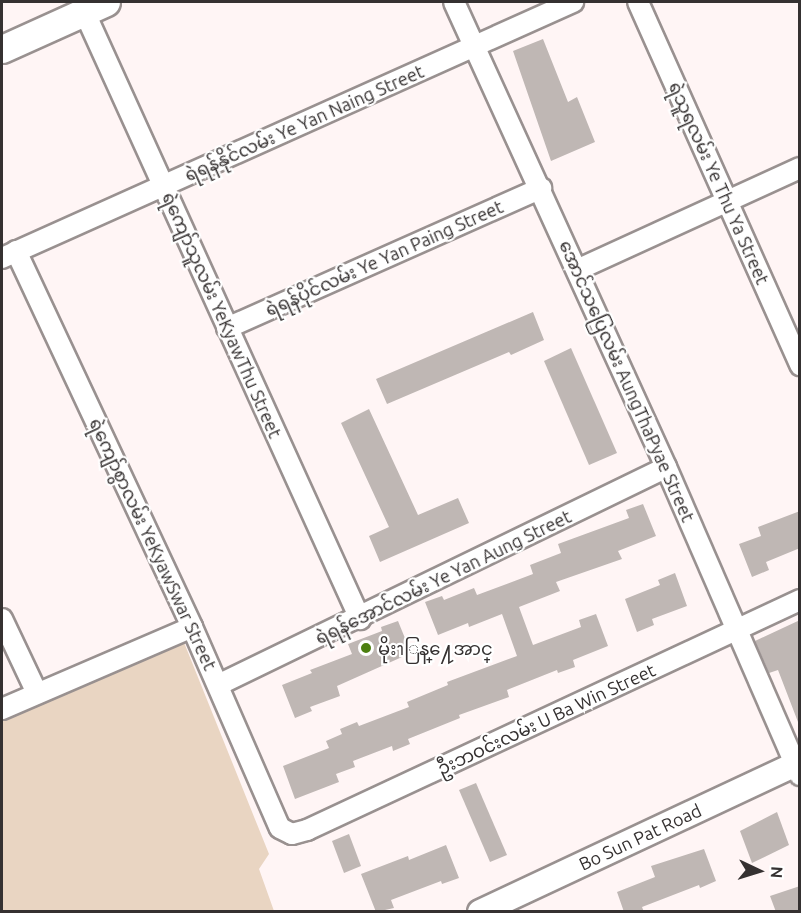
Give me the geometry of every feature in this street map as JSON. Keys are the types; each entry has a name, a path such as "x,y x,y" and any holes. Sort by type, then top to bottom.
{"main road":[{"path":"2,49 95,6"}],"street":[{"name":"အောင်သပြေလမ်း AungThaPyae Street","path":"454,2 541,188 798,767"},
{"name":"ရဲရန်နိုင်လမ်း Ye Yan Naing Street","path":"9,255 573,2"},
{"name":"ရဲသူရလမ်း Ye Thu Ya Street","path":"638,2 800,365"},
{"name":"ရဲကျော်သူလမ်း YeKyawThu Street","path":"95,6 163,186 360,619"},
{"path":"577,270 800,168"},
{"name":"ရဲရန်ပိုင်လမ်း Ye Yan Paing Street","path":"227,328 541,188"},
{"name":"ရဲကျော်စွာလမ်း YeKyawSwar Street","path":"9,255 192,627 280,828 291,834"},
{"name":"ရဲရန်အောင်လမ်း Ye Yan Aung Street","path":"218,685 360,619 666,467"},
{"name":"ဦးဘဝင်းလမ်း U Ba Win Street","path":"291,834 318,825 800,600"},
{"path":"2,619 37,693"},
{"path":"2,709 192,627"},
{"name":"Bo Sun Pat Road","path":"492,909 798,767"}],"shaded area":[{"path":"183,640 269,854 259,869 274,911 2,911 2,719"}],"building":[{"path":"543,39 568,102 577,97 595,142 551,161 513,51"},
{"path":"533,312 544,340 511,355 509,352 387,404 376,379"},
{"path":"571,348 617,453 589,465 544,361"},
{"path":"369,409 418,515 458,498 469,523 380,562 369,536 389,527 341,423"},
{"path":"643,504 656,536 618,551 622,559 556,582 560,591 519,607 533,645 581,627 579,620 596,614 608,646 573,660 575,667 558,673 557,670 507,690 509,697 459,715 460,718 408,739 410,744 393,751 392,746 353,761 355,767 336,774 339,782 295,799 283,766 329,748 326,741 342,734 340,729 357,722 359,726 409,707 407,702 448,685 447,682 517,656 502,614 469,627 468,623 438,635 425,602 442,596 444,600 474,588 477,595 533,574 530,565 561,553 558,544 629,518 626,510"},
{"path":"800,511 800,548 766,562 769,570 752,577 739,544 761,536 758,527"},
{"path":"675,573 687,606 652,619 654,625 637,632 625,599 660,585 658,580"},
{"path":"800,620 800,721 798,722 778,670 769,673 755,641"},
{"path":"398,621 411,653 337,686 340,696 310,707 312,711 295,718 282,685 312,673 310,670 352,654 348,644 382,631 381,627"},
{"path":"476,783 507,855 490,862 459,790"},
{"path":"777,812 789,845 752,863 740,831"},
{"path":"349,834 361,866 344,873 332,841"},
{"path":"446,845 459,878 442,884 441,881 391,900 394,908 376,912 361,874 408,856 409,860"},
{"path":"704,849 716,881 700,888 699,885 642,907 644,912 624,912 617,892 655,877 651,866"},
{"path":"800,886 800,912 776,912 770,896"}],"place":[{"name":"မိုးၫြန္႔ေအာင္","path":"366,648"}]}
